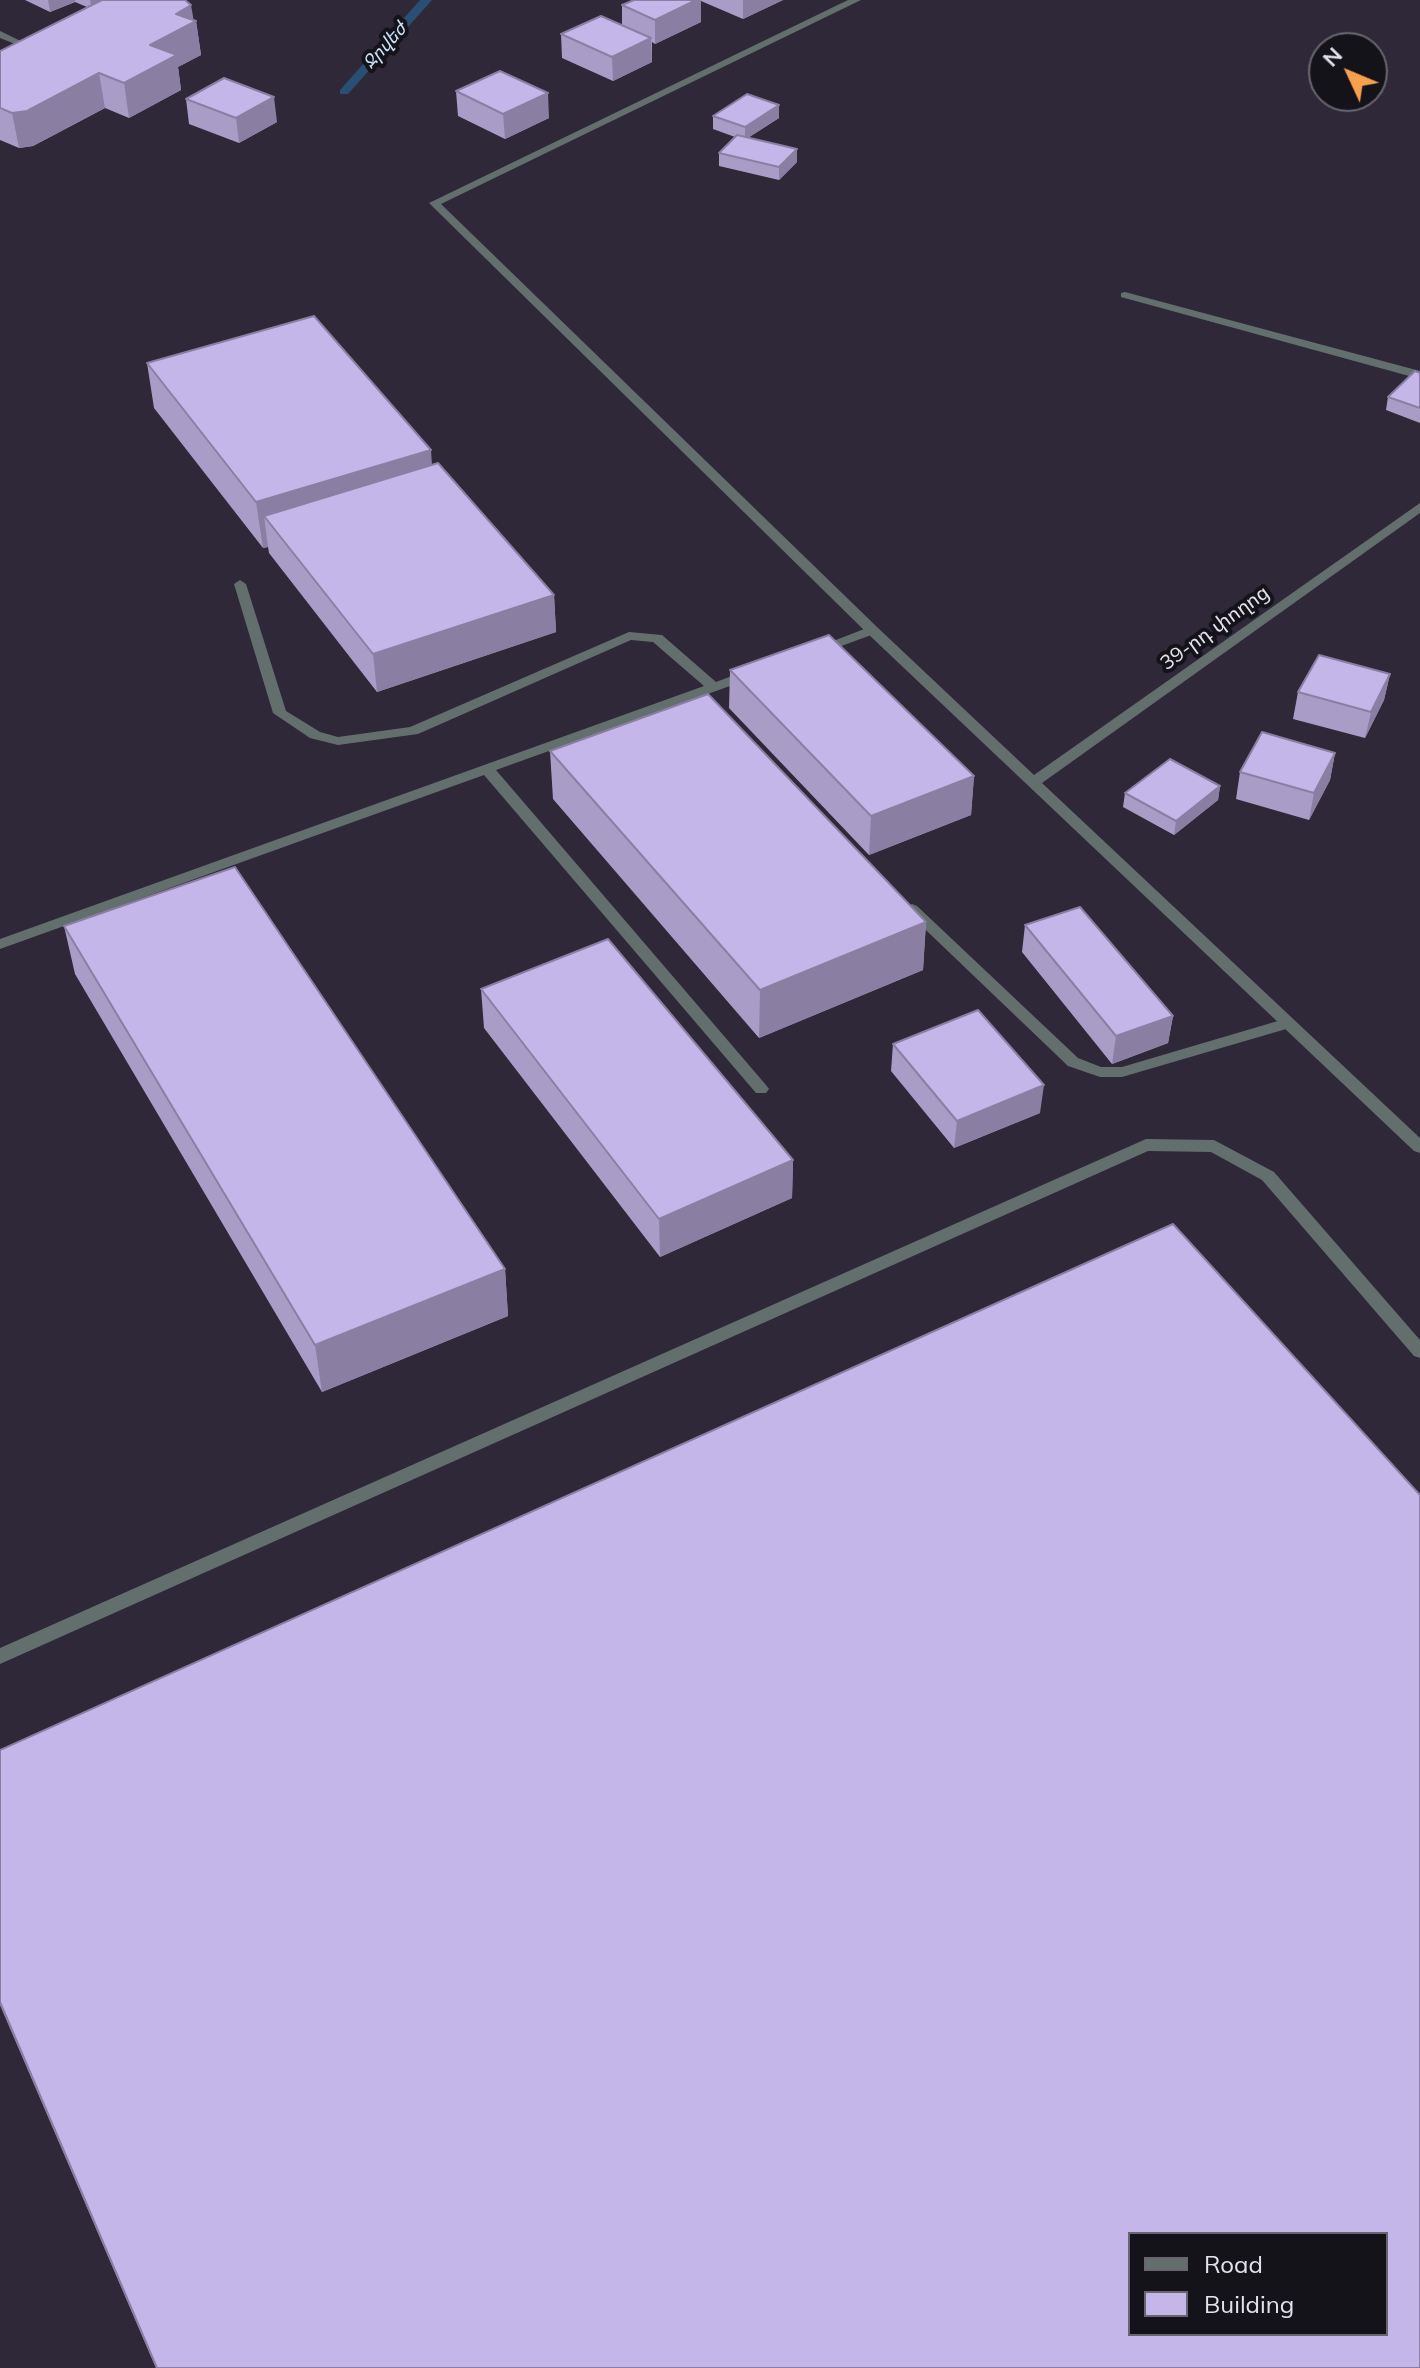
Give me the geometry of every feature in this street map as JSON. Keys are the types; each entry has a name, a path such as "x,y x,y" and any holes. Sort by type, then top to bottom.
{"street":[{"path":"856,0 434,203 872,630 1420,1147"},
{"path":"0,34 22,44 0,58"},
{"path":"1125,295 1420,375"},
{"name":"39-րդ փողոց","path":"1034,782 1420,507"},
{"path":"240,584 280,713 315,735 338,741 413,731 629,636 657,638 714,687"},
{"path":"800,656 872,630"},
{"path":"0,944 772,666"},
{"path":"488,770 761,1089"},
{"path":"903,901 1073,1062 1100,1072 1122,1072 1288,1023"},
{"path":"0,1656 1146,1145 1214,1146 1268,1176 1420,1351"}],"building":[{"path":"102,0 185,0 191,5 176,14 196,21 150,45 177,55 124,83 99,73 27,111 12,113 0,108 0,51"},
{"path":"634,0 696,0 655,20 622,5"},
{"path":"601,16 651,38 612,57 561,34"},
{"path":"500,71 548,93 503,114 456,91"},
{"path":"224,78 274,97 236,118 186,99"},
{"path":"747,94 779,105 745,127 713,116"},
{"path":"737,135 797,149 779,167 719,153"},
{"path":"314,316 431,450 256,502 147,363"},
{"path":"1415,371 1420,373 1420,408 1388,397"},
{"path":"438,463 554,595 373,654 264,516"},
{"path":"829,635 974,776 871,816 730,670"},
{"path":"1319,655 1390,674 1371,712 1298,692"},
{"path":"708,694 926,922 760,990 550,751"},
{"path":"1262,732 1335,753 1314,793 1240,772"},
{"path":"1170,759 1220,786 1176,821 1125,793"},
{"path":"235,867 505,1269 315,1345 64,926"},
{"path":"1080,907 1173,1016 1116,1036 1025,925"},
{"path":"608,939 793,1160 659,1219 481,989"},
{"path":"978,1010 1044,1085 957,1121 893,1044"},
{"path":"1173,1224 1420,1495 1420,2368 157,2368 0,2002 0,1750"}],"waterway":[{"name":"Ջրվեժ","path":"344,92 426,0"}]}
